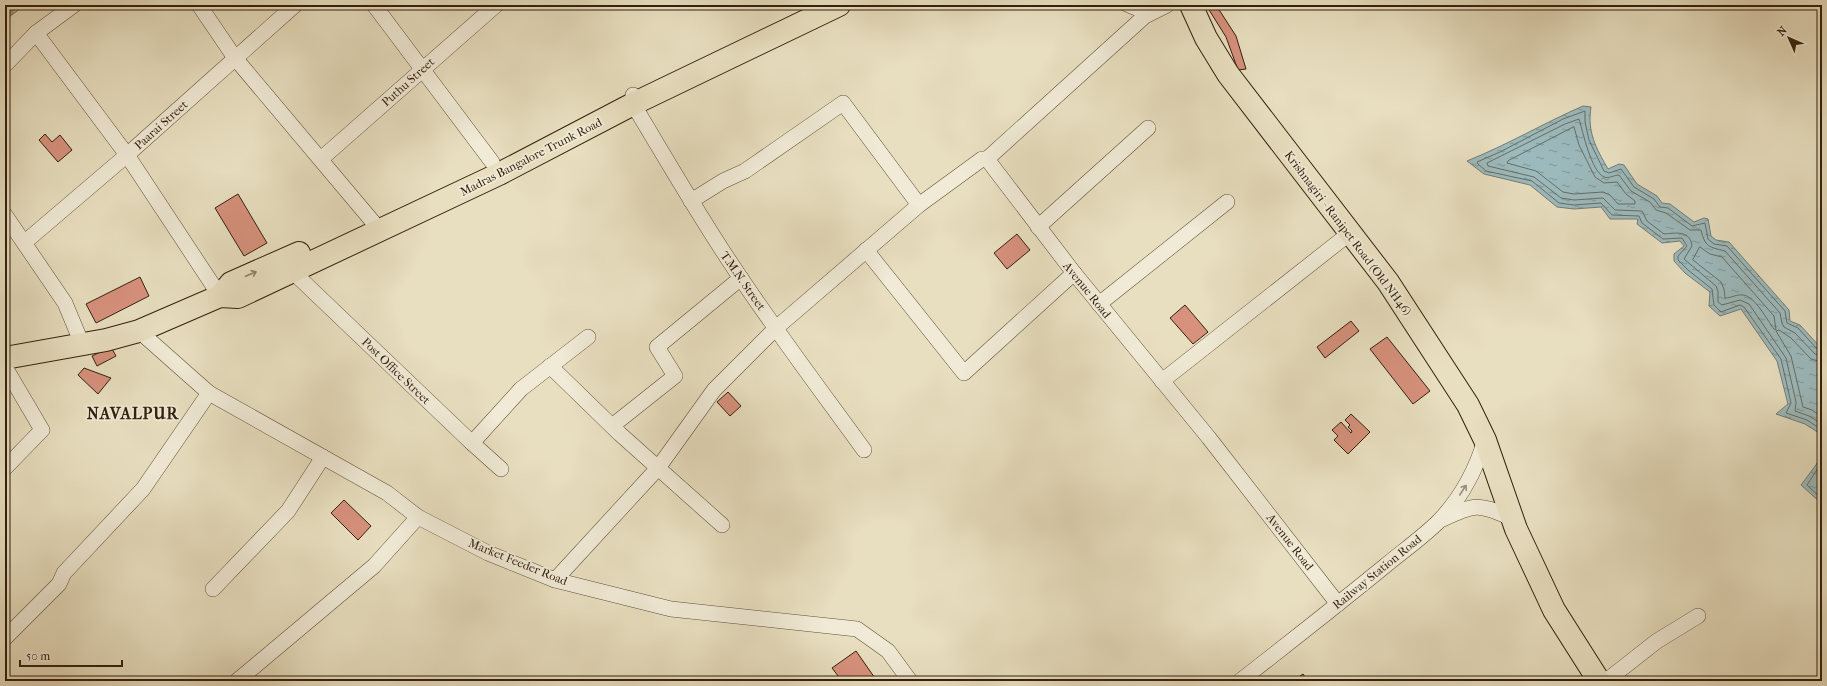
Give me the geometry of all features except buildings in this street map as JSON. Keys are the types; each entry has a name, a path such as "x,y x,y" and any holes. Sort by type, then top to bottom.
{"main road":[{"name":"Madras Bangalore Trunk Road","path":"5,358 106,340 139,331 220,296 238,297 293,272 492,162 527,152 633,99 812,5"},
{"name":"Madras Bangalore Trunk Road","path":"633,99 839,5"},
{"name":"Krishnagiri - Ranipet Road (Old NH46)","path":"1191,5 1206,38 1228,74 1388,282 1468,405 1485,440 1511,518 1554,610 1599,681"},
{"name":"Madras Bangalore Trunk Road","path":"220,296 231,282 376,227 500,174 527,152"}],"street":[{"path":"5,65 36,33 74,5"},
{"path":"199,5 235,58 321,159 376,227"},
{"name":"Paarai Street","path":"25,242 128,155 295,5"},
{"path":"374,5 492,162"},
{"name":"Puthu Street","path":"321,159 496,5"},
{"path":"555,580 658,468 714,390 776,328 919,205 982,159 987,159 1145,16 1167,5"},
{"path":"36,33 128,155 220,296"},
{"name":"T.M.N. Street","path":"633,99 691,201 741,278 864,450"},
{"path":"691,201 723,181 745,171 843,103 919,205"},
{"path":"1038,227 1148,128"},
{"name":"Avenue Road","path":"987,159 1074,273 1209,438 1338,604"},
{"path":"1099,304 1227,202"},
{"path":"5,215 25,242 65,303 82,344"},
{"path":"1162,381 1350,233"},
{"path":"866,250 964,373 1074,273"},
{"name":"Post Office Street","path":"293,272 472,444 501,468"},
{"path":"612,426 675,376 657,348 741,278"},
{"name":"Market Feeder Road","path":"139,331 209,393 387,493 418,517 488,553 555,580 671,609 857,629 888,651 910,681"},
{"path":"472,444 521,389 588,337"},
{"path":"550,366 612,426 722,525"},
{"path":"5,367 42,430 5,468"},
{"path":"5,638 59,584 64,573 143,489 209,393"},
{"name":"Railway Station Road","path":"1240,681 1338,604 1439,521 1461,494 1472,476 1485,440"},
{"path":"213,589 288,511 323,457"},
{"path":"1439,521 1466,508 1481,506 1511,518"},
{"path":"237,681 374,566 418,517"},
{"path":"1606,681 1657,641 1698,616"}],"lane":[{"path":"1119,5 1145,16"}],"green space":[{"path":"5,5 25,5 5,20"}],"water":[{"path":"1583,106 1591,107 1591,132 1596,147 1608,169 1619,164 1624,165 1637,184 1657,196 1662,203 1670,204 1694,222 1704,218 1708,219 1711,236 1716,240 1729,242 1789,310 1790,321 1800,325 1822,349 1822,435 1805,424 1776,414 1788,404 1777,361 1741,309 1720,316 1709,306 1710,292 1685,273 1674,261 1674,254 1684,246 1680,241 1662,243 1637,224 1638,219 1610,219 1601,207 1574,209 1557,207 1530,185 1484,174 1467,161"},
{"path":"1822,453 1822,504 1801,485 1816,465"}],"district":[{"name":"NAVALPUR","path":"133,413"}]}
